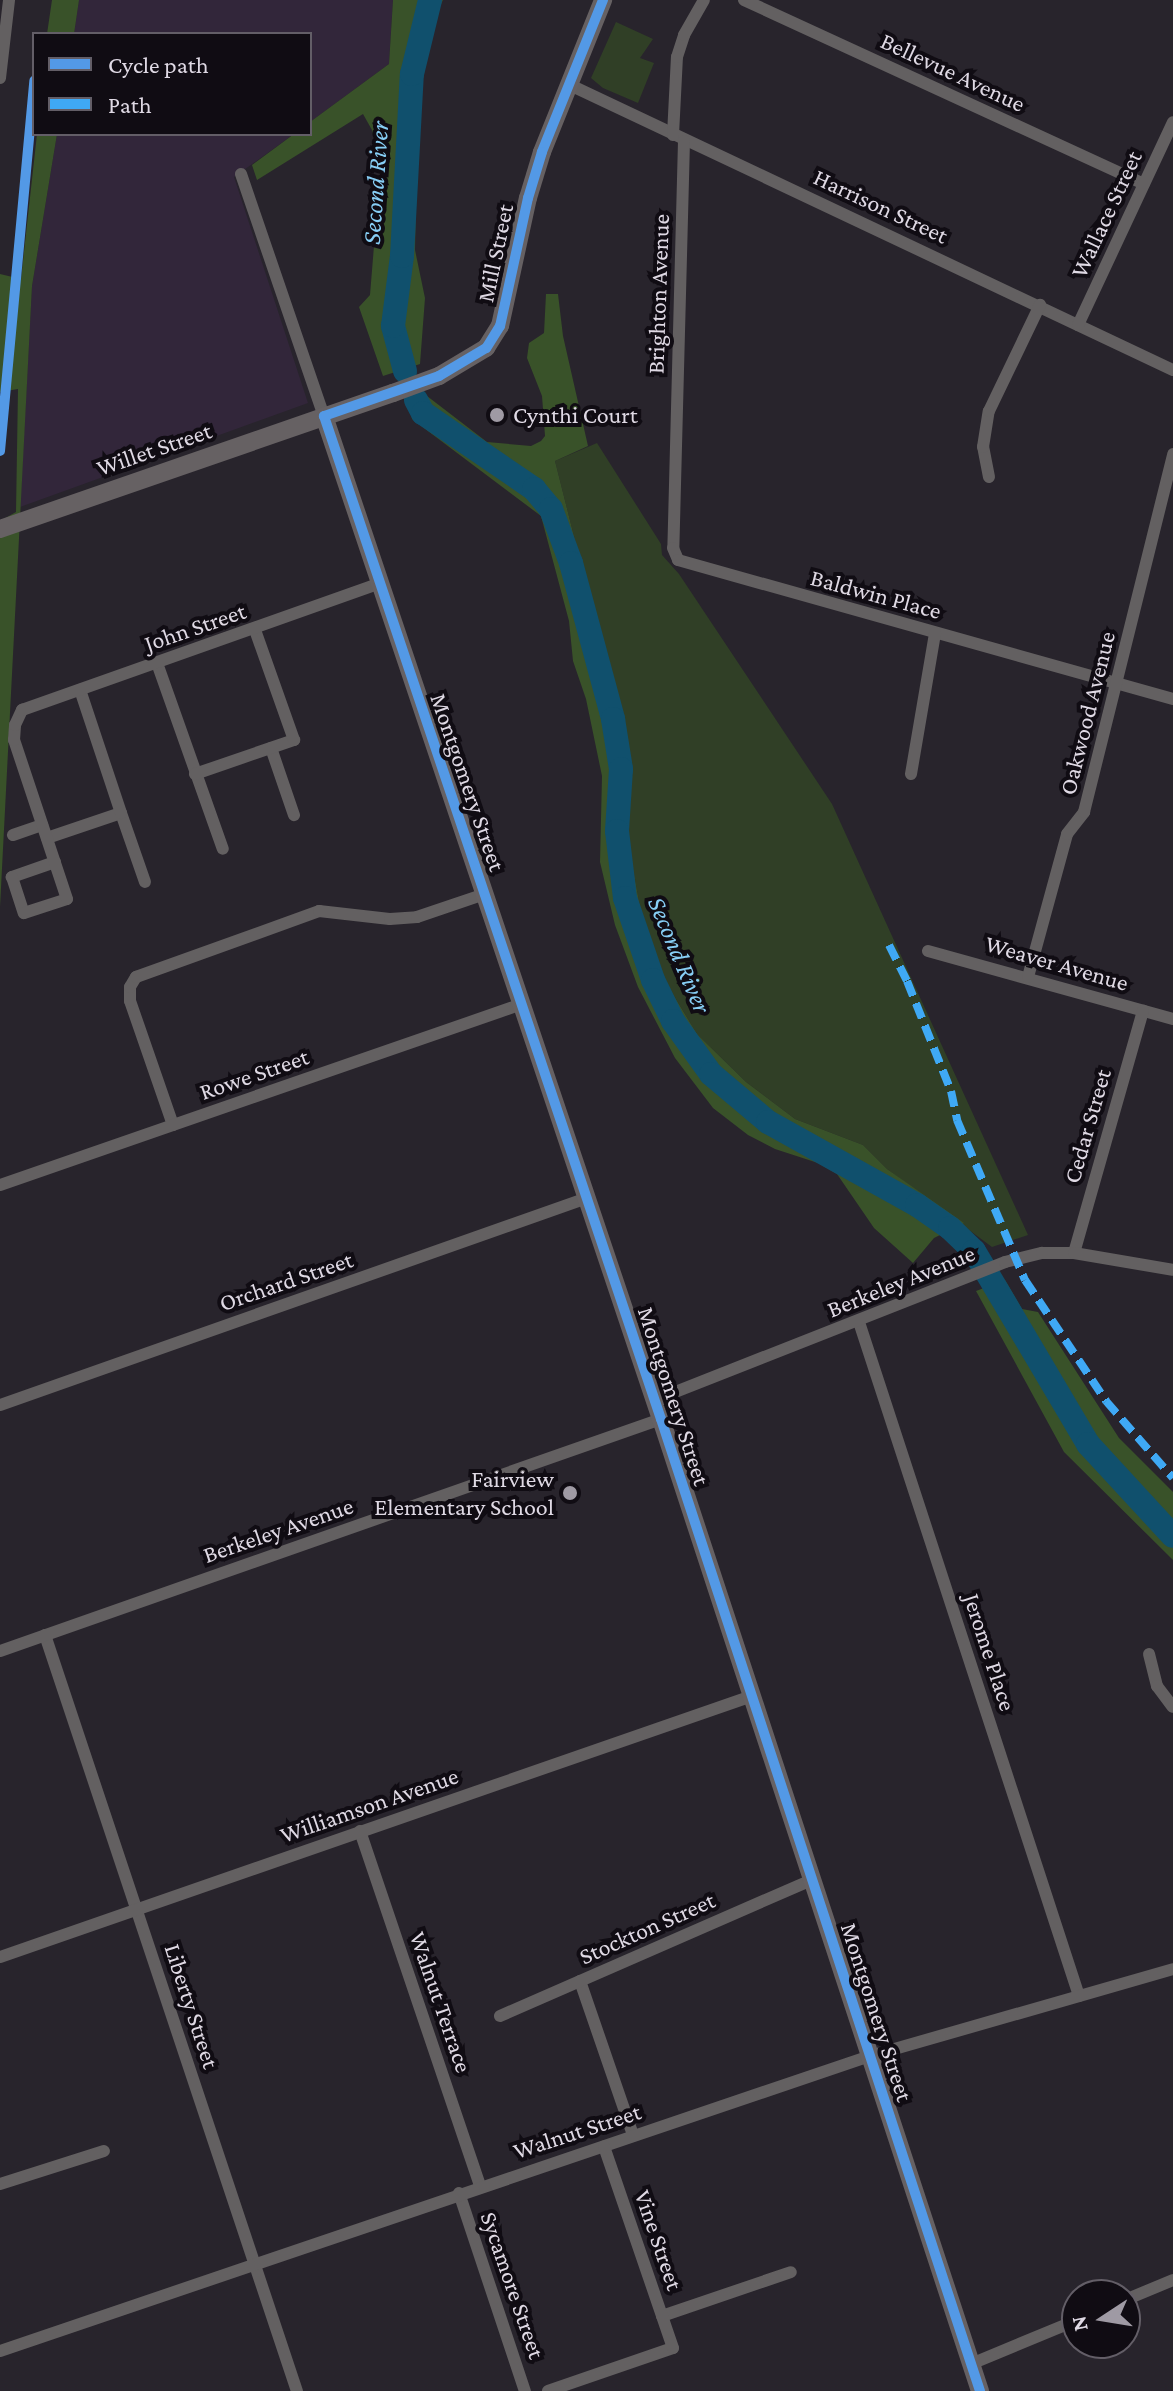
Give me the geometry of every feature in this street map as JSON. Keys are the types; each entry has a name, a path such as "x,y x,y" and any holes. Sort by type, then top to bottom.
{"street":[{"path":"0,78 9,0"},
{"name":"Mill Street","path":"324,416 425,380 464,363 486,348 500,326 528,198 542,152 603,0"},
{"name":"Brighton Avenue","path":"675,448 677,57 684,35 704,0"},
{"name":"Bellevue Avenue","path":"744,0 1144,184"},
{"name":"Harrison Street","path":"570,85 1173,370"},
{"name":"Wallace Street","path":"1078,325 1173,122"},
{"name":"Montgomery Street","path":"241,174 655,1400 980,2391"},
{"path":"989,477 983,447 989,411 1040,305"},
{"name":"Willet Street","path":"0,529 324,416"},
{"name":"Baldwin Place","path":"675,448 673,548 678,560 1173,699"},
{"name":"Oakwood Avenue","path":"1028,977 1067,834 1084,812 1173,454"},
{"name":"John Street","path":"44,832 14,740 15,725 22,710 255,630 380,583"},
{"path":"195,774 294,740 255,630"},
{"path":"911,774 935,633"},
{"path":"157,663 223,849"},
{"path":"80,690 145,882"},
{"path":"271,748 294,815"},
{"path":"13,835 44,832 121,813"},
{"path":"44,832 55,862 67,899 24,913 12,877 55,862"},
{"path":"173,1125 130,1001 130,987 136,977 319,911 390,919 417,917 485,894"},
{"name":"Weaver Avenue","path":"928,951 1173,1019"},
{"name":"Rowe Street","path":"0,1185 522,1004"},
{"name":"Cedar Street","path":"1074,1253 1143,1011"},
{"name":"Orchard Street","path":"0,1405 587,1198"},
{"name":"Berkeley Avenue","path":"655,1400 970,1276 1042,1253 1074,1253 1173,1270"},
{"name":"Jerome Place","path":"859,1322 1079,1996"},
{"name":"Berkeley Avenue","path":"0,1651 661,1419"},
{"name":"Liberty Street","path":"45,1635 297,2391"},
{"path":"1149,1654 1157,1686 1173,1707"},
{"name":"Williamson Avenue","path":"0,1957 752,1696"},
{"name":"Walnut Terrace","path":"360,1831 480,2186"},
{"name":"Stockton Street","path":"500,2016 812,1880"},
{"name":"Walnut Street","path":"0,2351 870,2056 1173,1969"},
{"path":"580,1981 633,2135"},
{"name":"Vine Street","path":"548,2391 673,2348 604,2146"},
{"path":"0,2184 104,2151"},
{"name":"Sycamore Street","path":"459,2193 525,2391"},
{"path":"662,2316 791,2272"},
{"path":"1141,2293 1173,2280"},
{"path":"971,2364 1061,2327"}],"shaded area":[{"path":"79,0 393,0 389,64 312,121 312,32 74,32"},
{"path":"57,136 291,136 234,177 308,403 20,507 32,286"}],"green space":[{"path":"52,0 79,0 74,32 47,32"},
{"path":"393,0 443,0 434,18 421,90 417,150 415,250 425,298 420,364 383,376 359,307 370,295 380,172 372,130 363,114 257,180 252,165 291,136 312,136 312,121 389,64"},
{"path":"616,22 653,39 640,58 654,63 638,103 603,88 591,78"},
{"path":"37,136 57,136 32,286 0,907 0,521 16,512 18,389 0,392 0,274 21,279"},
{"path":"546,294 558,294 563,336 588,446 555,461 633,770 625,823 643,924 668,986 697,1034 746,1082 795,1119 863,1145 887,1169 964,1223 934,1238 913,1263 874,1228 837,1174 818,1163 775,1149 748,1135 713,1108 675,1058 638,987 615,925 600,862 602,776 586,699 573,661 569,621 541,516 412,419 409,403 427,396 487,442 531,446 541,441 545,436 542,396 527,358 529,343 544,333"},
{"path":"597,443 661,544 662,555 679,574 832,804 1028,1235 992,1247 887,1169 863,1145 795,1119 746,1082 697,1034 668,986 643,924 625,823 633,770 555,461"},
{"path":"1005,1280 1022,1309 1038,1312 1119,1438 1173,1492 1173,1560 1064,1452 976,1291"}],"waterway":[{"name":"Second River","path":"405,371 393,326 402,256 412,74 430,0"},
{"name":"Second River","path":"416,400 423,413 534,489 551,509 571,563 613,719 621,769 617,831 625,898 653,980 673,1021 711,1074 768,1122 917,1205 950,1228 974,1251 1088,1444 1173,1536"}],"marked path":[{"path":"889,945 907,981 951,1091 957,1120 1025,1280 1106,1401 1173,1478"}],"cycle path":[{"path":"603,0 542,152 528,198 500,326 486,348 439,376 324,416 661,1419 980,2391"},
{"path":"0,451 32,103"}],"place":[{"name":"Cynthi Court","path":"497,415"},
{"name":"Fairview Elementary School","path":"570,1493"}]}
